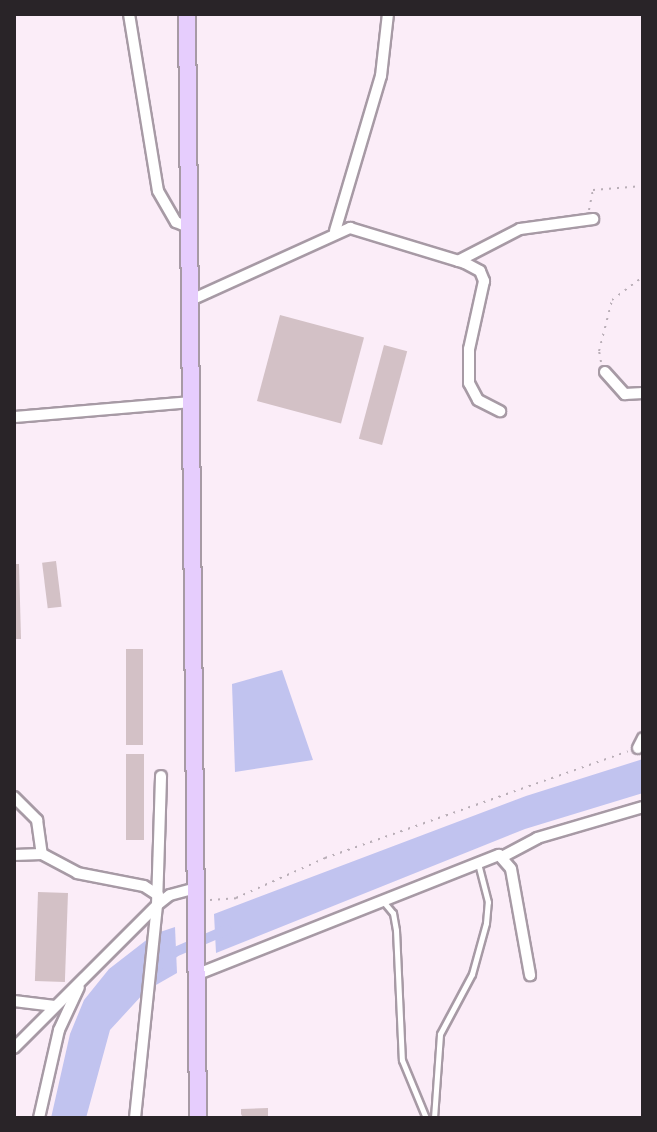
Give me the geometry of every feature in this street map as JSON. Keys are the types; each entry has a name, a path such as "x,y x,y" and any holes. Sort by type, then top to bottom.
{"main road":[{"path":"187,14 198,1118"}],"street":[{"path":"129,14 158,191 176,222 190,228"},
{"path":"335,231 381,76 388,14"},
{"path":"457,262 520,229 590,219"},
{"path":"191,300 206,297 335,231 364,232 457,262 480,271 484,281 469,349 469,383 478,400 500,411"},
{"path":"605,372 625,394 643,393"},
{"path":"14,417 192,402"},
{"path":"135,1118 155,929 161,776"},
{"path":"14,797 37,820 42,854"},
{"path":"198,974 477,860 502,857 537,838 643,807"},
{"path":"14,855 42,854 77,873 144,886 157,900"},
{"path":"502,857 511,869 524,919 530,975"},
{"path":"14,1048 157,900 170,895 197,894"},
{"path":"39,1118 59,1030 83,978"},
{"path":"14,1001 55,1006"}],"lane":[{"path":"434,1118 440,1034 472,974 486,923 486,889 477,860"},
{"path":"381,900 393,913 396,930 402,1060 426,1118"}],"path":[{"path":"590,219 593,190 643,186"},
{"path":"605,372 599,351 612,300 643,277"},
{"path":"197,894 236,898 325,858 641,743"}],"water":[{"path":"282,670 313,760 235,772 232,684"},
{"path":"643,759 643,793 525,829 216,953 214,914 526,796"},
{"path":"175,927 177,973 156,985 160,932"},
{"path":"149,938 144,993 110,1030 86,1118 51,1118 70,1034 84,1000 109,969"}],"building":[{"path":"280,315 364,338 341,423 257,401"},
{"path":"384,345 407,351 382,445 359,439"},
{"path":"56,561 62,607 48,608 42,563"},
{"path":"14,564 19,564 21,639 14,639"},
{"path":"126,649 143,649 143,745 126,745"},
{"path":"126,754 144,754 144,840 126,840"},
{"path":"38,892 68,893 65,982 35,981"},
{"path":"268,1108 268,1118 243,1118 241,1114 241,1109"}],"waterway":[{"path":"146,974 175,952 226,930"}]}
